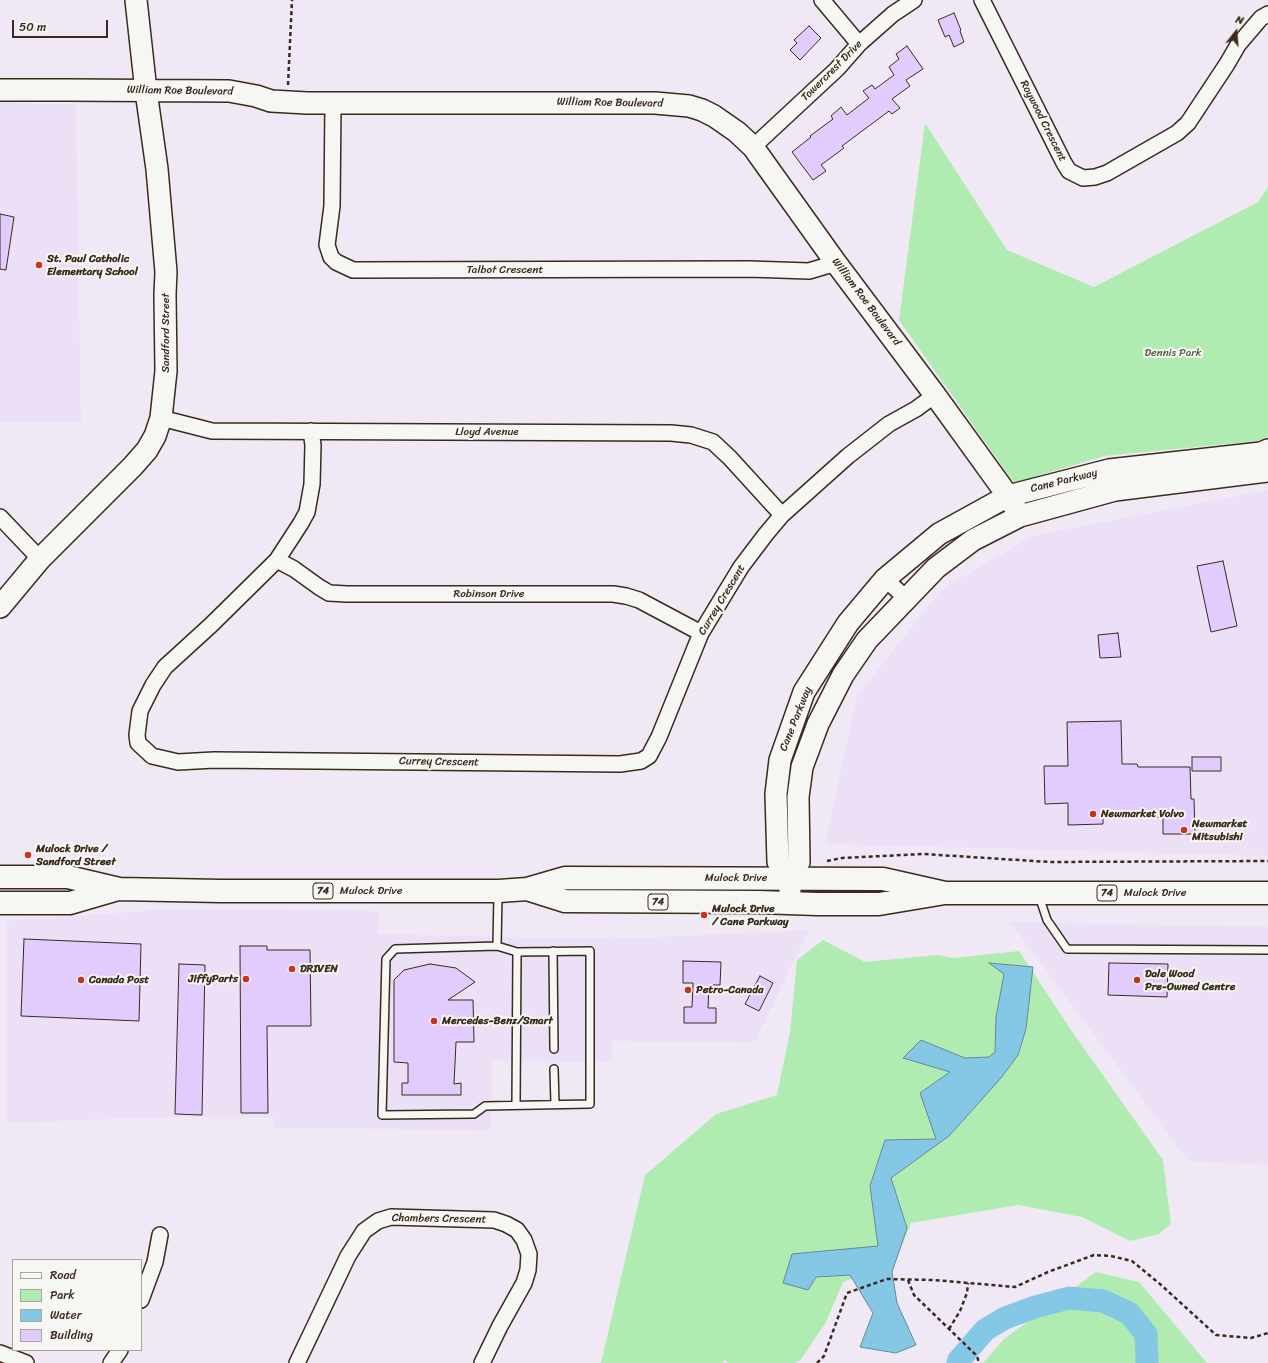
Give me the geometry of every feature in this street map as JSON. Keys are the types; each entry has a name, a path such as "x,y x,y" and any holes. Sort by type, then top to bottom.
{"main road":[{"name":"Mulock Drive","path":"0,877 68,877 119,889 220,891 499,891 527,889 565,878 883,879 945,892"},
{"name":"Mulock Drive","path":"0,903 70,903 119,889"},
{"name":"Mulock Drive","path":"527,889 565,901 817,904 879,904 945,892 1268,893"}],"street":[{"name":"Sandford Street","path":"0,607 40,559 133,466 147,450 155,436 161,418 166,371 166,272 157,169 146,91 136,0"},
{"path":"822,0 859,44"},
{"name":"Towercrest Drive","path":"752,147 837,69 859,44 893,14 914,0"},
{"name":"Roywood Crescent","path":"982,0 1064,163 1069,171 1083,178 1095,177 1107,173 1177,133 1188,122 1228,64 1238,45 1261,18 1268,14"},
{"name":"William Roe Boulevard","path":"0,90 229,92 256,96 270,101 333,103 655,103 689,106 714,116 737,132 752,147 836,263 935,395 1008,496 1020,516"},
{"name":"Talbot Crescent","path":"333,103 332,206 327,245 331,257 336,262 353,270 749,269 810,271 836,263"},
{"name":"Currey Crescent","path":"311,431 313,445 312,484 307,512 277,560 211,625 165,667 153,685 140,711 137,735 138,743 152,756 178,762 214,760 620,764 641,761 649,756 659,737 701,633 741,567 782,515 854,451 889,424 916,409 935,395"},
{"name":"Lloyd Avenue","path":"161,418 212,431 664,432 691,435 713,442 730,458 782,515"},
{"name":"Cane Parkway","path":"790,878 778,862 776,794 780,760 804,692 848,623 885,579 938,534 1008,496 1110,470 1268,450"},
{"name":"Cane Parkway","path":"790,903 790,878 799,862 798,797 802,767 818,724 843,675 867,640 936,568 973,540 1020,516 1115,490 1268,472"},
{"path":"0,517 40,559"},
{"name":"Robinson Drive","path":"277,560 294,569 329,593 613,594 626,596 639,600 701,633"},
{"path":"885,579 907,599"},
{"name":"Chambers Crescent","path":"297,1363 352,1250 364,1231 378,1221 391,1217 494,1220 517,1230 524,1240 529,1254 528,1270 524,1283 500,1326 482,1363"},
{"path":"142,1297 156,1262 160,1235"},
{"path":"111,1363 119,1351"},
{"path":"0,1353 26,1363"}],"lane":[{"path":"497,946 499,891"},
{"path":"1038,893 1047,920 1067,949 1268,950"},
{"path":"497,946 517,952 590,951 590,1104 485,1106 474,1114 382,1115 386,959 395,949 497,946"},
{"path":"553,951 554,1050"},
{"path":"516,1105 517,952"},
{"path":"554,1069 555,1104"}],"path":[{"path":"287,102 292,0"},
{"path":"823,861 842,858 924,854 1050,862 1268,861"},
{"path":"817,1363 824,1356 847,1293 887,1279 934,1280 1015,1287 1048,1272 1094,1255 1111,1256 1132,1261 1160,1284 1216,1335 1251,1338 1268,1333"},
{"path":"908,1280 914,1295 958,1336 977,1356 979,1363"},
{"path":"950,1329 960,1311 967,1293 968,1283"}],"shaded area":[{"name":"St. Paul Catholic Elementary School","path":"0,103 76,104 81,423 0,422"},
{"path":"1268,490 1268,856 825,844 857,696 941,590 1032,536"},
{"path":"169,909 379,911 378,934 613,939 809,930 755,1042 612,1041 612,1062 492,1060 491,1130 273,1128 273,1117 166,1117 7,1123 7,921"},
{"path":"1010,922 1268,927 1268,1165 1188,1161"}],"green space":[{"name":"Dennis Park","path":"925,123 1007,250 1094,287 1258,202 1268,187 1268,437 1257,441 1105,456 1040,475 1020,485 1011,479 899,320"},
{"path":"823,940 865,962 937,955 953,958 1019,951 1071,1030 1163,1160 1171,1224 1159,1234 1130,1241 1082,1217 1018,1205 911,1223 895,1263 843,1282 826,1322 800,1361 794,1363 728,1363 724,1360 723,1363 601,1363 645,1175 716,1114 777,1095 790,1032 797,960"},
{"path":"1096,1272 1139,1282 1207,1363 983,1363 1004,1339"}],"water":[{"path":"989,963 1033,967 1026,1029 1018,1055 1001,1078 949,1136 891,1178 907,1228 892,1272 897,1303 916,1345 896,1353 860,1347 873,1313 850,1275 816,1277 808,1290 783,1283 792,1254 878,1246 870,1186 885,1140 936,1139 920,1093 950,1072 903,1058 921,1040 965,1058 989,1057 995,1052 996,1017 1004,974"}],"building":[{"path":"954,13 964,42 954,47 949,35 945,37 938,20"},
{"path":"809,26 821,38 800,60 790,50 797,43 794,40"},
{"path":"907,46 923,69 906,80 910,86 892,99 900,108 892,114 889,111 842,146 844,148 821,165 826,171 813,180 792,152 833,119 831,116 841,107 847,115 869,98 863,91 872,85 875,89 894,75 889,67 899,59 896,54"},
{"path":"0,214 14,217 6,270 0,269"},
{"path":"1223,561 1237,626 1211,632 1197,566"},
{"path":"1118,633 1121,657 1100,658 1098,635"},
{"path":"1121,721 1122,764 1137,764 1138,767 1190,767 1191,799 1194,799 1195,834 1163,834 1163,817 1103,817 1103,824 1068,825 1068,803 1045,804 1044,766 1068,766 1067,722"},
{"path":"1192,757 1221,757 1221,771 1192,771"},
{"name":"Canada Post","path":"24,939 141,944 139,1021 21,1016"},
{"path":"240,946 267,946 267,950 310,950 311,1026 267,1026 268,1113 241,1113"},
{"path":"683,961 721,962 720,985 709,985 708,1008 716,1008 716,1023 684,1023 684,1007 692,1007 693,983 683,983"},
{"path":"1109,963 1168,964 1167,997 1108,995"},
{"path":"179,964 205,965 202,1115 175,1114"},
{"name":"Mercedes-Benz/Smart","path":"430,964 456,968 475,982 448,1000 473,1000 474,1042 456,1042 454,1084 461,1083 461,1095 402,1095 402,1083 408,1083 408,1063 394,1062 394,980 404,970"},
{"path":"760,976 773,983 759,1011 745,1004"}],"waterway":[{"path":"958,1363 985,1330 1005,1318 1035,1307 1069,1298 1103,1301 1129,1313 1146,1334 1147,1363"}],"place":[{"name":"St. Paul Catholic Elementary School","path":"39,265"},
{"name":"Newmarket Volvo","path":"1093,814"},
{"name":"Newmarket Mitsubishi","path":"1184,830"},
{"name":"Mulock Drive / Sandford Street","path":"28,855"},
{"name":"Mulock Drive / Cane Parkway","path":"704,915"},
{"name":"DRIVEN","path":"292,969"},
{"name":"JiffyParts","path":"246,979"},
{"name":"Canada Post","path":"81,980"},
{"name":"Dale Wood Pre-Owned Centre","path":"1137,980"},
{"name":"Petro-Canada","path":"688,990"},
{"name":"Mercedes-Benz/Smart","path":"434,1021"}]}
